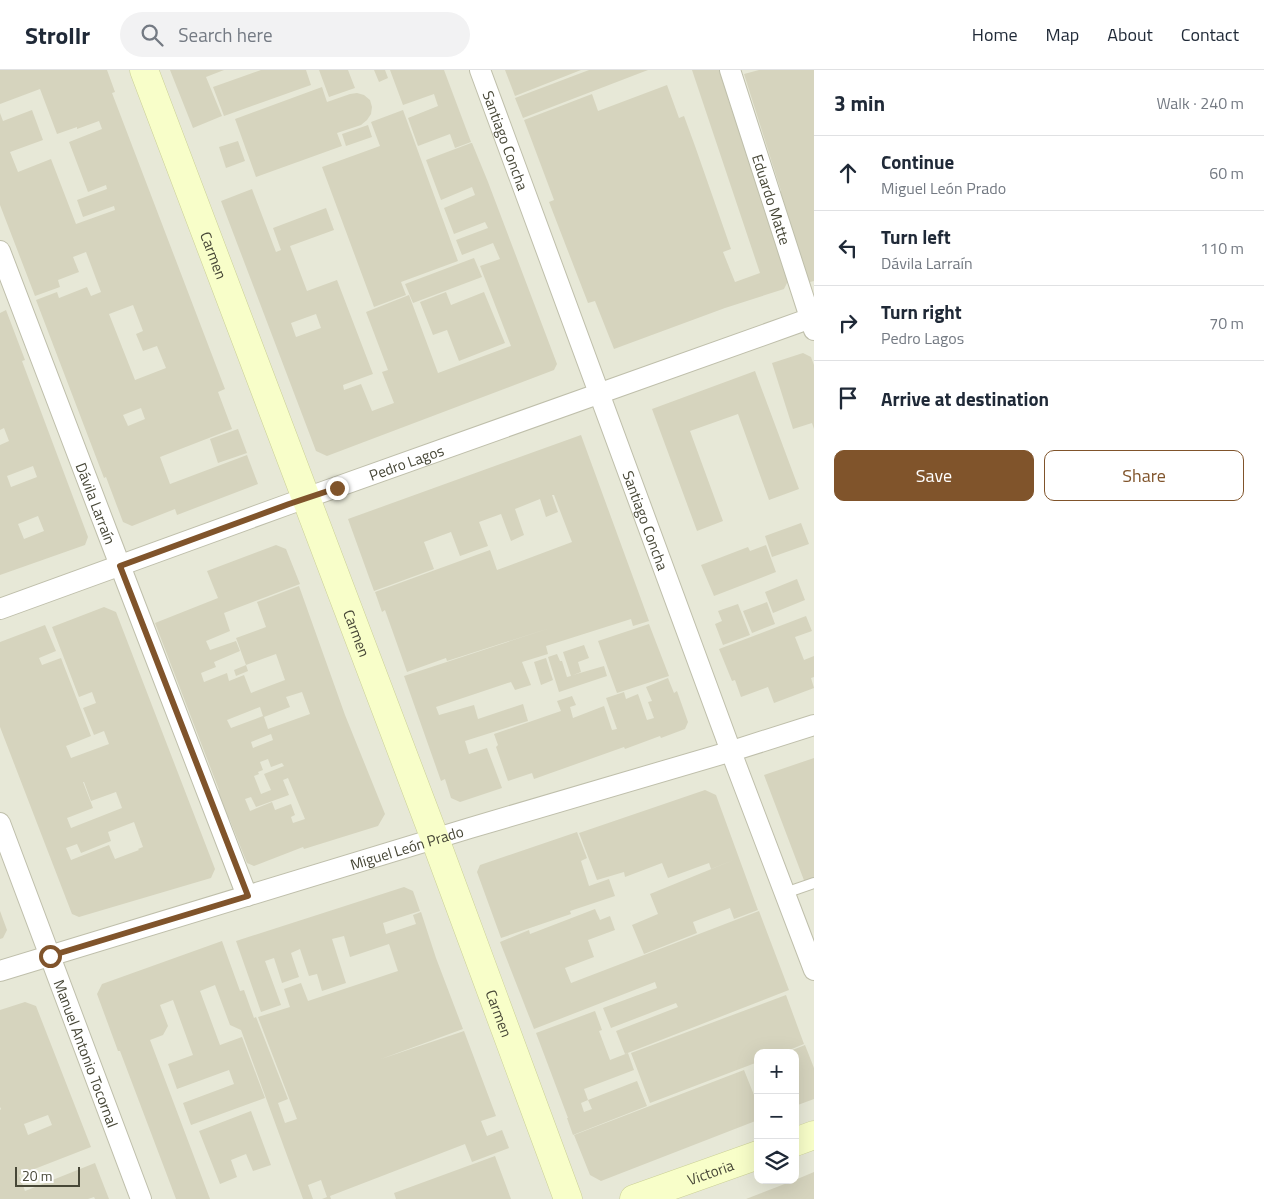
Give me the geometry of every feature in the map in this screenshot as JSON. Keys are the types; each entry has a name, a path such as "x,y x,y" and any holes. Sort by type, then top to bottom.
{"main road":[{"name":"Carmen","path":"144,70 568,1199"},
{"path":"799,1141 814,1135"},
{"name":"Victoria","path":"634,1199 754,1156"}],"street":[{"name":"Santiago Concha","path":"480,70 814,970"},
{"name":"Eduardo Matte","path":"730,70 813,322"},
{"name":"Dávila Larraín","path":"0,250 248,896"},
{"name":"Pedro Lagos","path":"0,609 600,394 813,322"},
{"name":"Miguel León Prado","path":"0,971 814,725"},
{"name":"Manuel Antonio Tocornal","path":"0,823 141,1199"}],"lane":[{"path":"786,893 814,884"}],"shaded area":[{"path":"0,70 814,70 814,1199 0,1199"}],"building":[{"path":"0,70 107,70 115,92 112,93 225,389 218,392 232,429 160,457 170,484 247,455 258,484 177,515 175,509 132,526 123,522 106,477 104,478 36,300 57,292 59,298 87,287 91,296 101,292 86,252 73,257 79,272 58,280 60,287 35,296 0,205 0,113 3,121 32,110 43,140 10,152 18,172 51,159 76,224 115,210 114,206 83,217 77,200 107,189 106,185 88,192 69,142 102,129 99,121 57,134 40,89 0,104","holes":["133,305 143,331 136,334 143,351 157,346 166,368 135,380 109,314","141,408 145,419 128,426 123,415"]},
{"path":"170,70 224,70 206,77 222,116 193,128"},
{"path":"261,70 306,70 311,85 224,116 213,87"},
{"path":"319,70 348,70 355,88 329,97"},
{"path":"374,70 385,70 388,78 379,82"},
{"path":"390,70 444,70 471,142 455,148 450,134 418,146 408,118 438,106 434,94 403,105"},
{"path":"505,70 581,70 515,96"},
{"path":"589,70 648,70 523,118 515,98"},
{"path":"692,70 719,70 788,281 784,289 725,308 614,349 595,301 588,303 549,202 554,200 524,120 592,94 598,111 667,85 679,118 684,116 731,249 723,252 735,282 760,273"},
{"path":"759,70 814,70 814,281 810,282 803,279 775,194 781,191 744,74"},
{"path":"322,87 327,102 350,94 364,95 370,100 371,114 361,125 337,133 342,146 256,177 235,119"},
{"path":"403,110 458,261 401,282 406,295 374,307 322,167 380,146 371,122"},
{"path":"368,125 372,137 346,146 342,134"},
{"path":"238,141 245,161 226,168 219,147"},
{"path":"472,143 557,364 554,370 327,456 316,451 221,201 252,189 276,252 281,250 273,228 326,208 334,230 290,246 307,291 337,280 373,374 343,385 344,390 361,384 372,411 394,403 382,372 388,370 366,312 409,295 438,373 511,346 480,266 500,259 493,243 462,255 456,240 488,228 485,222 454,234 444,208 475,195 472,187 441,200 426,160","holes":["316,314 321,328 296,337 291,323"]},
{"path":"474,258 482,277 413,303 405,284"},
{"path":"446,292 451,305 484,292 505,343 459,361 447,330 433,335 420,302"},
{"path":"6,310 25,360 22,361 88,537 85,545 0,575 0,445 9,441 4,428 0,430 0,313","holes":["33,466 37,477 11,487 7,476","38,516 44,531 24,539 18,524"]},
{"path":"803,353 811,357 814,365 814,429 812,423 793,429 772,363"},
{"path":"755,371 799,489 769,500 738,414 690,431 723,521 697,531 652,409"},
{"path":"238,429 247,453 218,463 210,439"},
{"path":"581,435 649,621 633,626 631,619 546,646 548,654 522,662 531,685 515,690 511,682 436,707 439,715 474,705 478,719 523,704 528,721 465,741 469,754 487,748 502,788 460,802 451,798 445,779 441,781 404,676 553,627 447,661 446,658 407,672 385,610 382,612 375,592 490,550 497,570 572,542 554,495 552,495 558,512 546,517 540,499 515,509 524,535 511,541 501,514 479,522 488,546 460,556 451,532 424,542 434,569 374,591 348,519"},
{"path":"801,523 809,544 772,557 765,536"},
{"path":"276,545 286,549 300,584 224,613 230,631 206,641 210,650 236,641 240,651 214,662 216,667 201,673 204,682 227,673 229,681 244,675 251,693 285,680 276,654 246,665 236,638 266,627 257,602 299,586 345,715 385,814 378,826 304,849 303,847 254,866 247,863 228,819 217,790 219,790 155,623 218,598 207,571","holes":["302,692 310,714 268,729 264,717 290,707 286,697","260,707 263,716 231,728 227,720","271,734 273,740 253,748 251,742","268,759 271,767 282,763 284,766 264,774 271,790 261,794 254,776 263,770 260,762","288,778 305,819 293,823 291,817 295,815 291,804 275,810 272,802 250,811 245,799 251,797 256,807 289,795 283,780"]},
{"path":"766,545 776,572 714,596 701,565 748,547 750,551"},
{"path":"797,579 805,600 773,613 765,592"},
{"path":"767,602 775,624 752,633 743,611"},
{"path":"738,604 750,635 723,645 715,624 722,621 718,611"},
{"path":"104,607 116,612 215,869 211,878 79,917 72,914 0,727 0,642 45,625 56,651 39,658 42,665 61,658 91,736 66,746 71,758 109,744 104,731 94,735 83,708 96,703 92,692 79,697 52,627","holes":["83,782 91,801 116,792 122,808 71,828 67,818 93,808","134,822 143,847 139,850 115,859 109,845 71,860 66,848 77,844 81,853 111,841 108,832"]},
{"path":"806,616 812,631 795,637 804,660 814,656 814,677 811,678 814,688 774,703 768,687 741,697 735,680 732,681 719,649"},
{"path":"649,624 669,676 617,693 598,641"},
{"path":"584,645 589,658 578,662 581,672 573,675 604,666 607,676 559,692 548,657 557,654 560,661 562,661 567,677 571,676 563,652"},
{"path":"546,658 553,680 541,685 534,662"},
{"path":"246,665 248,671 236,676 234,670"},
{"path":"668,678 674,693 677,691 688,722 685,729 625,749 624,747 534,779 532,773 508,781 496,747 498,745 494,734 561,711 557,701 572,696 576,705 570,707 573,718 604,706 612,730 617,729 606,698 624,692 626,699 638,694 647,720 654,718 648,702 652,701 646,687"},
{"path":"814,758 814,880 805,883 764,775"},
{"path":"705,790 716,795 758,910 734,919 730,908 693,922 697,933 644,954 632,925 658,914 650,894 736,859 711,869 709,863 668,878 662,863 625,877 624,872 597,880 579,833"},
{"path":"577,832 587,858 581,861 589,886 609,879 615,896 570,911 571,914 501,938 477,872 480,865"},
{"path":"404,887 413,891 420,911 383,923 386,934 416,924 413,915 421,912 463,1029 381,1059 464,1031 496,1116 481,1121 487,1136 502,1130 509,1148 472,1162 465,1144 330,1196 331,1199 322,1199 327,1197 321,1180 308,1185 313,1199 303,1199 241,1030 230,1025 215,985 200,991 220,1045 242,1037 265,1098 191,1125 183,1103 234,1084 229,1070 177,1089 168,1064 193,1055 173,1000 160,1005 168,1026 163,1035 150,1040 210,1199 176,1199 97,994 102,984 222,941 240,991 244,990 254,1018 256,1017 288,1099 278,1103 285,1123 297,1119 258,1017 290,1007 284,989 301,983 308,1001 398,971 389,944 350,957 344,936 332,939 346,983 322,991 317,974 309,976 300,949 291,953 299,977 282,983 274,958 265,961 281,1005 261,1012 236,941"},
{"path":"595,909 600,920 610,916 615,930 588,940 594,957 565,968 571,983 759,911 789,990 625,1054 616,1031 678,1007 676,1003 611,1028 603,1008 657,988 655,982 534,1029 500,942 529,930 530,934"},
{"path":"0,911 7,930 3,938 0,939"},
{"path":"786,995 804,1044 792,1049 754,1049 754,1064 650,1103 631,1053"},
{"path":"25,1002 36,1006 91,1147 19,1175 25,1191 95,1163 109,1199 95,1199 94,1197 88,1199 0,1199 0,1010","holes":["48,1115 52,1125 28,1135 24,1124"]},
{"path":"595,1011 602,1030 599,1031 610,1060 628,1053 634,1070 584,1089 588,1100 637,1081 647,1106 573,1135 536,1033","holes":["588,1100 592,1109 584,1112 581,1103"]},
{"path":"805,1045 814,1068 814,1099 799,1105 799,1049 795,1049"},
{"path":"744,1070 754,1095 754,1122 601,1181 590,1175 574,1135"},
{"path":"251,1111 271,1165 253,1171 246,1154 231,1160 237,1177 220,1184 199,1131"},
{"path":"495,1156 511,1199 396,1199 394,1193"},
{"path":"814,1172 814,1199 746,1199 785,1184 799,1184 799,1178"}],"route":[{"path":"50,956 248,896 120,566 337,488"}]}
